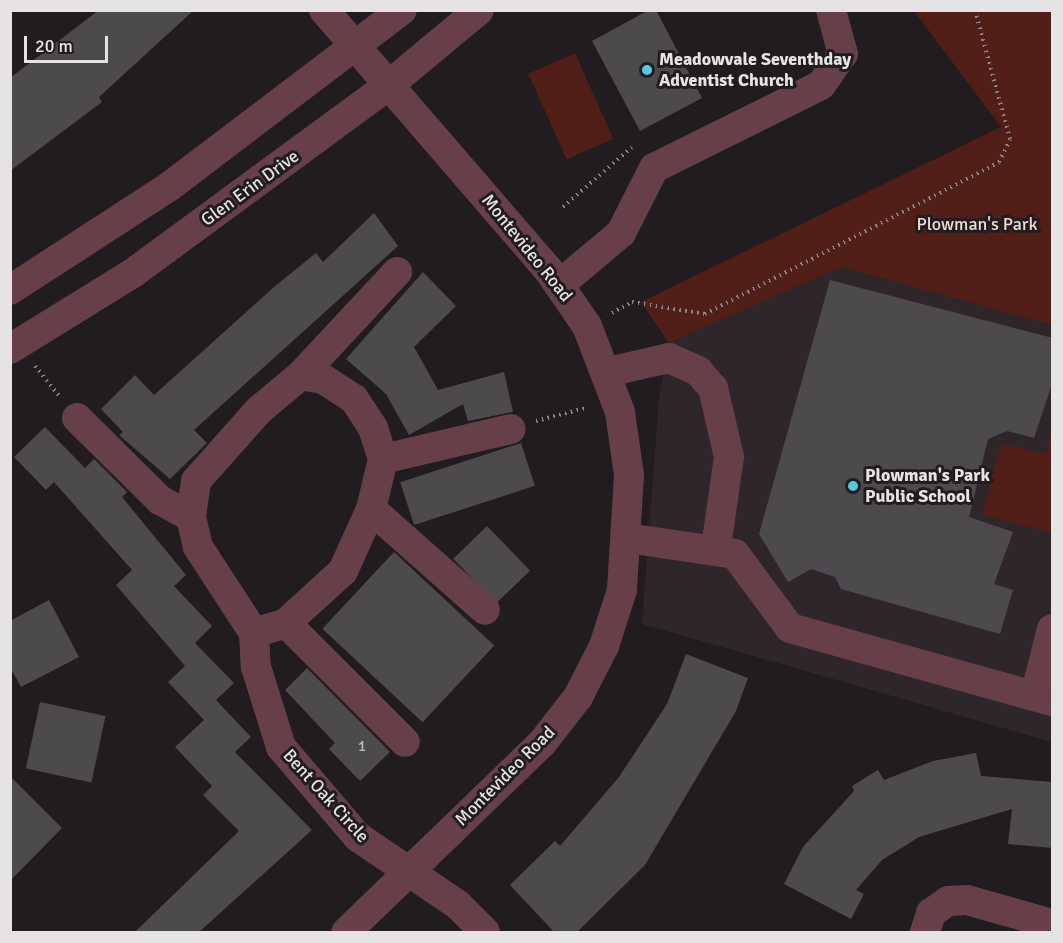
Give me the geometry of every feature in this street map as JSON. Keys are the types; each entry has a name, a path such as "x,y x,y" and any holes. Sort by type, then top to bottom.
{"street":[{"name":"Montevideo Road","path":"324,10 559,285 587,326 608,372 620,412 629,475 627,538 622,590 604,646 578,697 542,744 346,933"},
{"path":"10,290 170,186 357,48 402,10"},
{"name":"Glen Erin Drive","path":"14,347 134,273 389,85 479,10"},
{"path":"559,285 621,233 654,168 821,86 843,54 831,10"},
{"name":"Bent Oak Circle","path":"397,272 301,375 259,410 196,481 191,516 198,547 254,633 256,667 281,747 358,837 459,905 485,933"},
{"path":"608,372 669,357 698,371 713,388 729,457 716,547"},
{"path":"254,633 286,623 343,571 371,509 383,459 373,428 354,399 323,380 301,375"},
{"path":"77,418 160,500 191,516"},
{"path":"383,459 511,429"},
{"path":"371,509 485,610"},
{"path":"627,538 716,547 748,564 790,628 1044,698 1053,629"},
{"path":"286,623 405,742"},
{"path":"926,933 931,913 957,901 1053,924"}],"path":[{"path":"587,326 632,302 705,314 999,162 1010,139 975,10"},
{"path":"563,207 639,141"},
{"path":"14,347 77,418"},
{"path":"511,429 579,407 620,412"}],"shaded area":[{"name":"Plowman's Park Public School","path":"841,267 1052,325 1052,742 642,624 659,399 669,343"}],"green space":[{"name":"Plowman's Park","path":"914,11 1052,11 1052,325 841,267 669,343 641,302 1001,127"},
{"path":"575,53 613,139 567,160 528,74"},
{"path":"1052,429 1052,533 983,515 1001,444 1046,454"}],"building":[{"path":"99,10 194,10 99,97 102,102 10,171 10,78"},
{"name":"Meadowvale Seventhday Adventist Church","path":"649,10 656,10 702,98 640,131 592,41"},
{"path":"374,213 398,246 194,430 207,443 170,479 119,435 123,432 101,409 135,375 154,395 274,287 316,253 323,262"},
{"path":"423,272 456,306 414,347 438,390 504,372 513,412 468,421 463,404 409,435 386,394 346,359"},
{"path":"830,280 1053,338 1053,381 1034,438 1007,431 988,439 969,517 1013,532 994,584 1013,590 1000,634 841,589 835,577 811,569 788,582 759,534"},
{"path":"45,427 85,468 94,459 127,492 122,497 186,575 174,586 212,626 195,643 234,683 216,700 251,737 235,752 312,830 198,933 134,933 239,831 203,795 212,786 175,747 204,720 168,682 185,666 116,585 132,570 54,482 46,490 14,457"},
{"path":"521,443 535,486 414,525 400,482"},
{"path":"487,526 530,571 496,603 453,559"},
{"path":"394,552 494,645 423,722 322,629"},
{"path":"49,600 79,657 21,687 10,667 10,621"},
{"path":"686,654 748,678 736,711 645,865 576,933 555,933 510,885 555,841 560,846 619,777 667,704"},
{"path":"307,668 390,752 360,781 329,749 335,743 285,690"},
{"path":"40,702 106,716 91,782 26,769"},
{"path":"976,753 981,776 1053,782 1053,848 1008,844 1012,809 919,837 882,860 856,890 864,894 851,919 784,884 803,847 854,791 852,786 878,770 884,780 933,761"},
{"path":"10,776 62,828 10,881"}],"place":[{"name":"Meadowvale Seventhday Adventist Church","path":"647,70"},
{"name":"Plowman's Park Public School","path":"853,486"}]}
